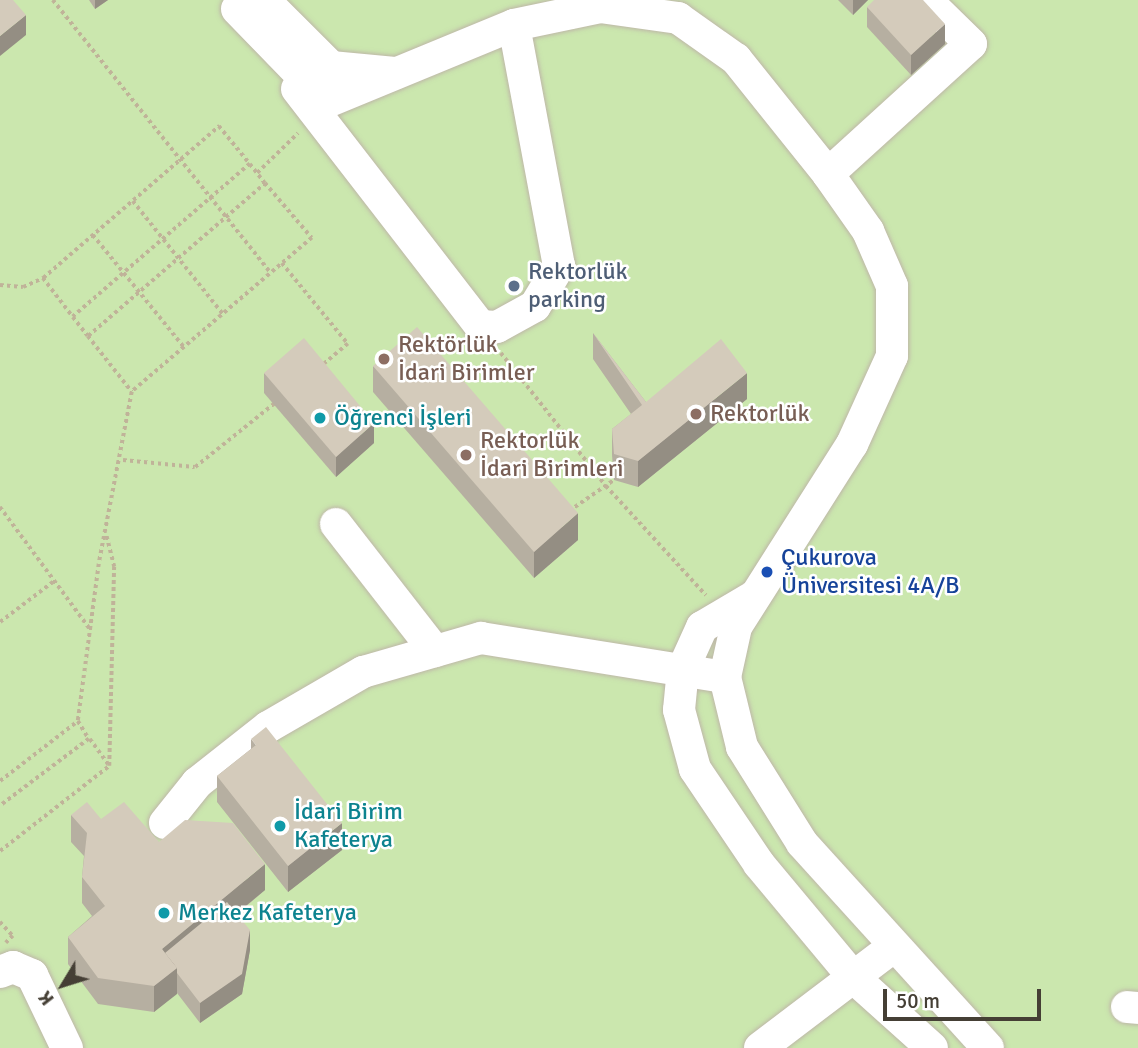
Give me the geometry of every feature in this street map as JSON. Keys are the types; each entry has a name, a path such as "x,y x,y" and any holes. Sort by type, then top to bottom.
{"street":[{"path":"828,174 971,44 926,0"},
{"path":"244,3 317,115 480,326 498,327 535,306 559,266 514,25"},
{"path":"244,3 327,102 403,74 514,25 600,8 678,18 736,59 828,174 868,231 892,286 892,356 852,444 736,627 725,677 742,747 802,843 893,947 988,1048"},
{"path":"336,524 435,651"},
{"path":"754,597 702,627 683,669 679,710 695,769 759,864 853,977 932,1048"},
{"path":"165,823 197,783 268,727 363,673 481,638 725,677"},
{"path":"760,1048 893,947"},
{"path":"0,972 18,967 32,975 67,1048"}],"path":[{"path":"53,0 271,273"},
{"path":"257,173 317,115"},
{"path":"0,285 23,287 43,278 219,126 312,237 132,392 123,460 106,531 78,721 109,766"},
{"path":"73,317 250,164"},
{"path":"88,336 265,183"},
{"path":"133,201 223,314"},
{"path":"93,235 184,347"},
{"path":"282,263 348,344 317,369"},
{"path":"43,278 132,392"},
{"path":"480,326 612,493 724,614"},
{"path":"123,460 195,467 287,394"},
{"path":"560,517 614,480"},
{"path":"0,507 90,629"},
{"path":"106,531 114,567 109,766"},
{"path":"0,622 54,581"},
{"path":"0,781 78,721"},
{"path":"0,806 89,739"},
{"path":"0,851 109,766"},
{"path":"0,922 13,936"}],"green space":[{"path":"0,0 1138,0 1138,1048 0,1048"}],"building":[{"path":"0,0 13,0 26,15 0,36"},
{"path":"874,0 923,0 945,24 911,55 867,7"},
{"name":"Rektorlük İdari Birimleri","path":"417,327 578,513 534,552 373,366"},
{"path":"593,333 646,402 721,339 747,373 638,461 614,454 612,429 642,405"},
{"name":"Öğrenci İşleri","path":"304,338 374,423 336,457 264,373"},
{"name":"İdari Birim Kafeterya","path":"266,727 342,823 288,866 217,776 256,745 251,739"},
{"name":"Merkez Kafeterya","path":"87,802 101,819 124,802 159,842 185,820 233,823 265,864 162,949 177,968 154,986 98,978 68,937 105,906 82,877 87,833 71,815"},
{"path":"227,902 250,930 242,974 200,1003 165,953"}],"place":[{"name":"Rektorlük parking","path":"514,286"},
{"name":"Rektörlük İdari Birimler","path":"384,359"},
{"name":"Rektorlük","path":"696,414"},
{"name":"Öğrenci İşleri","path":"320,418"},
{"name":"Rektorlük İdari Birimleri","path":"466,455"},
{"name":"Çukurova Üni̇versi̇tesi̇ 4A/B","path":"767,572"},
{"name":"İdari Birim Kafeterya","path":"280,826"},
{"name":"Merkez Kafeterya","path":"164,913"}]}
